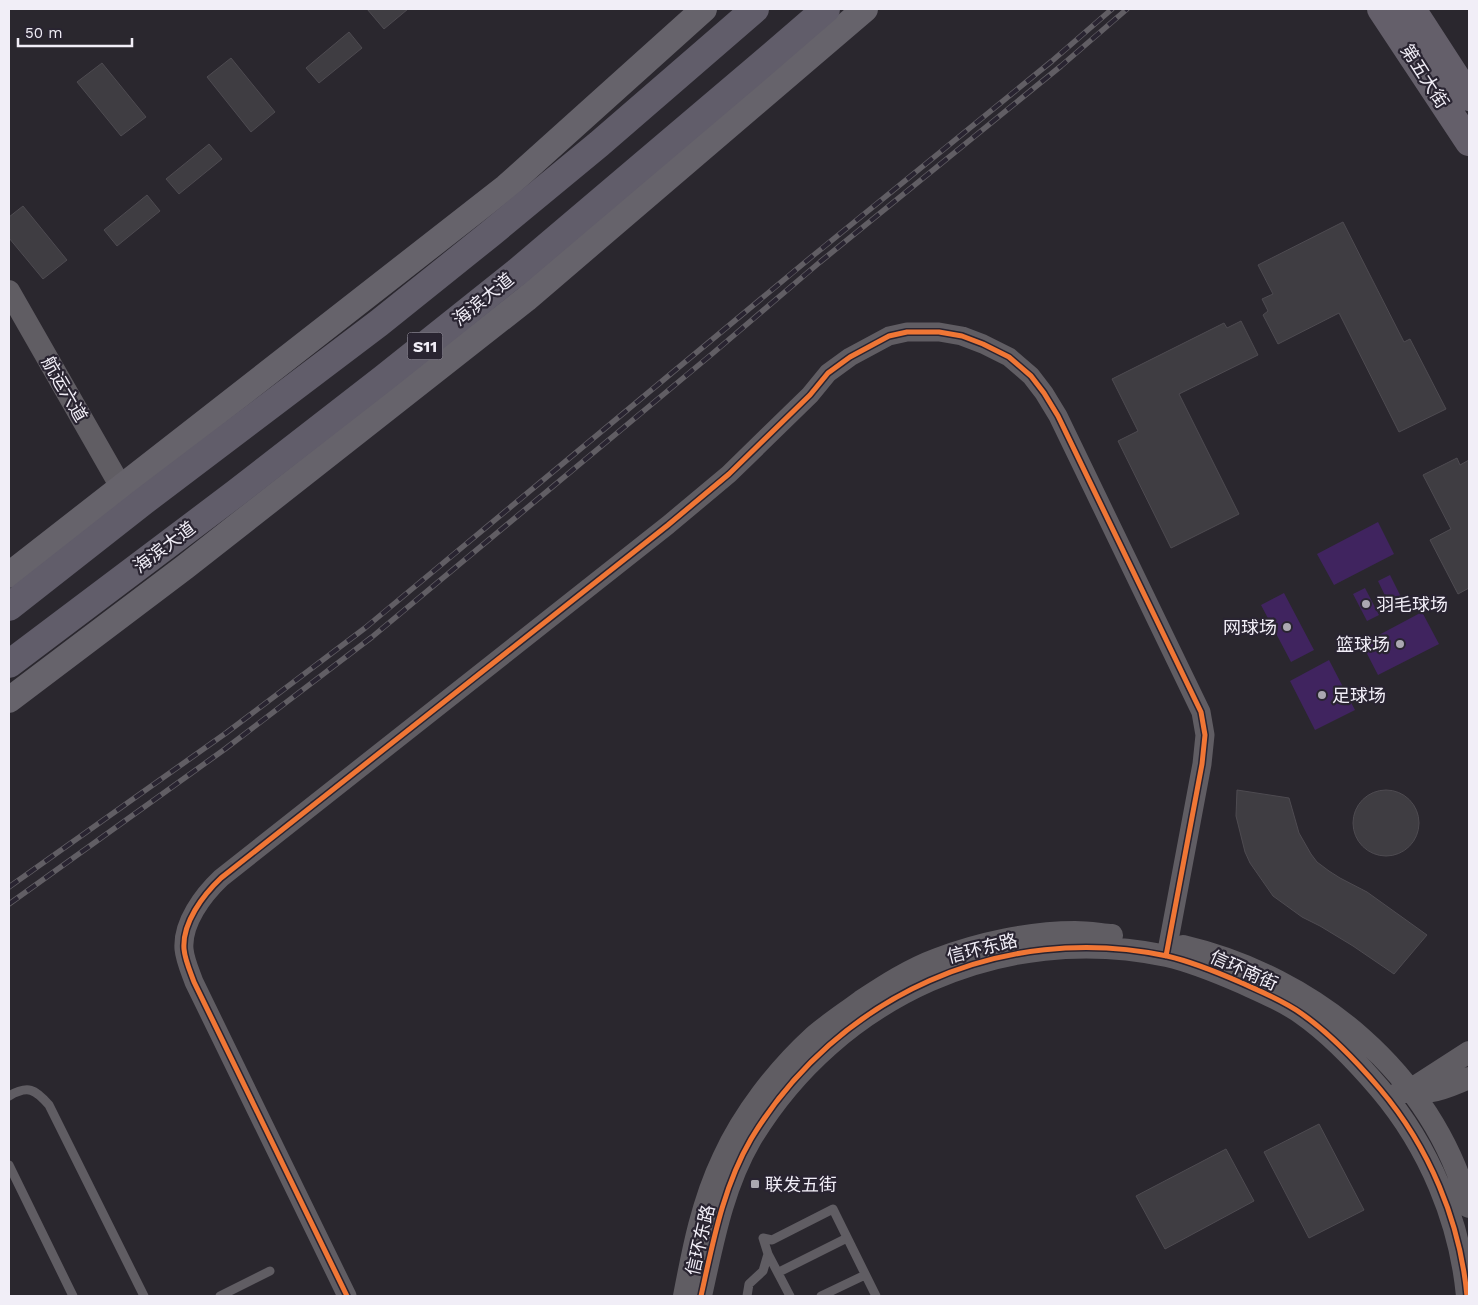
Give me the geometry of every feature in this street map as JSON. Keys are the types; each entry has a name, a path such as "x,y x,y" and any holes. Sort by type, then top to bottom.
{"highway":[{"name":"S11","path":"9,607 144,501 379,323 600,144 755,9"},
{"name":"海滨大道","path":"9,664 236,494 518,272 826,9"}],"main road":[{"path":"9,575 506,187 704,9"},
{"path":"9,700 185,567 526,299 865,9"},
{"name":"第五大街","path":"1381,9 1469,142"},
{"name":"第五大街","path":"1412,9 1469,97"}],"street":[{"name":"航运六道","path":"9,291 121,487"},
{"path":"348,1296 194,982 186,961 184,948 186,933 198,905 207,891 221,878 668,525 729,474 810,395 828,373 850,357 888,336 908,332 939,332 962,336 1008,357 1031,376 1058,416 1201,712 1205,735 1202,764 1167,949"},
{"name":"信环东路","path":"684,1296 696,1235 704,1207 712,1182 735,1134 780,1071 814,1036 832,1022 877,990 915,969 936,959 983,946 1032,936 1075,932 1125,935 1167,949"},
{"name":"信环东路","path":"701,1296 723,1202 750,1141 783,1092 853,1024 894,998 932,978 1005,956 1080,948 1167,949"},
{"name":"信环南街","path":"1167,949 1230,959 1255,969 1310,998 1352,1029 1400,1075 1410,1097 1454,1162 1469,1206"},
{"name":"信环南街","path":"1167,949 1282,1002 1303,1015 1328,1035 1361,1067 1410,1097"},
{"path":"1379,1053 1395,1064 1407,1069 1466,1067"},
{"path":"1410,1097 1466,1067"},
{"name":"信环南街","path":"1410,1097 1406,1123 1424,1152 1450,1214 1460,1247 1467,1296"}],"lane":[{"path":"9,1096 20,1090 29,1089 41,1096 49,1105 144,1296"},
{"path":"9,1165 73,1296"},
{"path":"790,1296 768,1254 763,1238 772,1240 833,1208 876,1296"},
{"path":"779,1272 847,1238"},
{"path":"747,1296 749,1284 763,1271 768,1254"},
{"path":"220,1296 270,1271"},
{"path":"821,1296 865,1274"}],"shaded area":[{"name":"篮球场","path":"1378,522 1394,554 1334,585 1317,554"},
{"name":"羽毛球场","path":"1390,575 1404,603 1391,608 1378,581"},
{"name":"羽毛球场","path":"1365,588 1379,615 1367,621 1353,594"},
{"name":"网球场","path":"1284,593 1314,650 1291,662 1261,605"},
{"name":"篮球场","path":"1422,612 1439,644 1378,675 1362,644"},
{"name":"足球场","path":"1329,660 1355,710 1315,730 1290,681"}],"building":[{"path":"367,9 408,9 384,29"},
{"path":"349,32 362,48 319,83 306,68"},
{"path":"231,58 275,112 251,132 207,77"},
{"path":"102,63 146,117 121,136 77,82"},
{"path":"209,144 222,159 179,194 166,179"},
{"path":"147,195 160,211 117,246 104,230"},
{"path":"23,206 67,260 43,279 9,238 9,217"},
{"path":"1343,222 1404,342 1410,339 1446,409 1399,432 1339,313 1278,344 1263,315 1268,311 1262,299 1273,294 1258,265"},
{"path":"1241,321 1258,355 1179,394 1239,514 1171,548 1118,441 1138,431 1112,379 1224,323 1227,328"},
{"path":"1457,458 1460,465 1469,460 1469,588 1458,594 1430,540 1451,529 1423,475"},
{"path":"1237,790 1289,798 1299,833 1317,862 1340,878 1367,892 1427,935 1394,974 1353,946 1302,917 1273,896 1250,863 1245,852 1236,816"},
{"path":"1379,790 1393,790 1405,795 1414,804 1419,816 1417,836 1410,847 1393,856 1379,856 1367,851 1358,842 1353,830 1353,816 1358,804 1367,795"},
{"path":"1319,1124 1364,1210 1309,1238 1264,1152"},
{"path":"1226,1149 1254,1201 1165,1249 1136,1196"}],"railway":[{"path":"9,887 226,733 365,628 815,254 1052,61 1112,9"},
{"path":"9,904 225,749 372,637 820,262 1061,66 1127,9"}],"cycle path":[{"path":"347,1296 194,982 184,949 184,939 186,929 195,910 221,878 668,525 729,474 810,395 828,373 850,357 889,336 907,332 939,332 962,336 1009,357 1031,376 1058,416 1201,712 1205,735 1202,764 1166,956"},
{"path":"701,1296 720,1215 741,1157 751,1139 787,1089 829,1045 877,1009 929,981 986,961 1044,950 1105,948 1167,956 1196,964 1223,975 1295,1009 1344,1049 1398,1111 1427,1160 1439,1186 1457,1240 1467,1296"}],"place":[{"name":"羽毛球场","path":"1366,604"},
{"name":"网球场","path":"1287,627"},
{"name":"篮球场","path":"1400,644"},
{"name":"足球场","path":"1322,695"},
{"name":"联发五街","path":"755,1184"}]}
